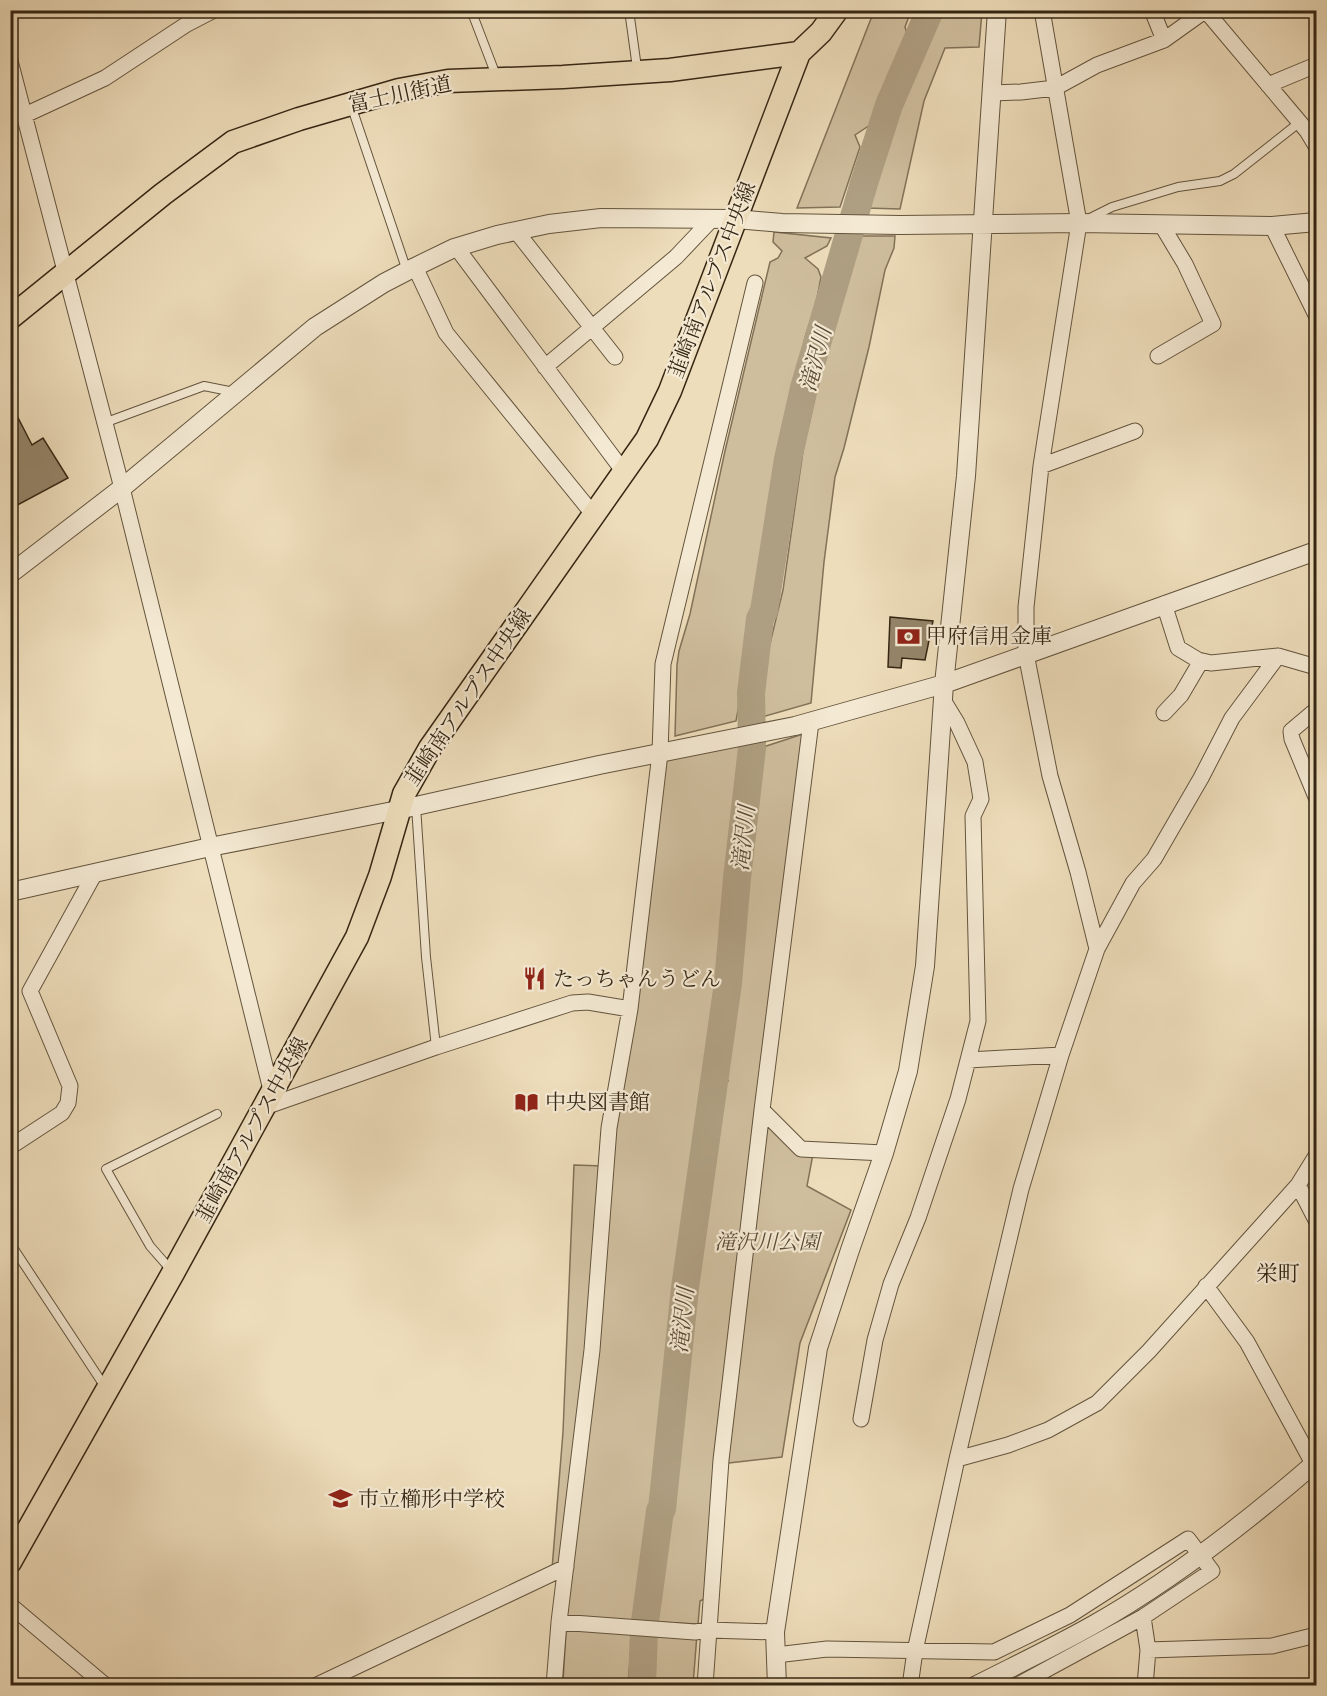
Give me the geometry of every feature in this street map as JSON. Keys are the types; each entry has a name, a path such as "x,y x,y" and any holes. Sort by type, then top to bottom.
{"main road":[{"path":"799,53 821,32 837,10"},
{"name":"富士川街道","path":"10,318 163,194 233,142 299,119 399,90 448,81 670,70 799,53"},
{"name":"韮崎南アルプス中央線","path":"10,1562 174,1274 357,937 407,808 404,794 430,748 647,439 670,391 799,53"}],"street":[{"path":"25,115 105,78 187,24 214,10"},
{"path":"777,1686 775,1632 818,1348 884,1153 908,1071 925,966 943,692 966,476 997,10"},
{"path":"1042,10 1079,223 1041,466 1026,607 1026,654 1050,776 1078,872 1097,949"},
{"path":"1152,10 1164,40"},
{"path":"992,93 1055,88 1097,65 1164,40 1206,11 1300,122 1317,146"},
{"path":"10,62 122,488 210,848 268,1101 572,1003 588,1002 630,1010"},
{"path":"1268,85 1317,65"},
{"path":"10,574 122,488 315,327 384,283 456,247 549,224 601,219 736,219 782,223 900,225 1079,223 1272,226 1317,222"},
{"path":"545,367 676,257 712,219"},
{"path":"1158,356 1213,324 1185,264 1161,224"},
{"path":"1272,226 1317,315"},
{"path":"516,231 615,357"},
{"path":"456,247 624,472"},
{"path":"411,269 446,333 593,514"},
{"path":"554,1686 559,1622 592,1350 609,1128 630,1010 660,753 663,664 755,283"},
{"path":"1041,466 1135,431"},
{"path":"10,892 803,724 943,692 1026,654 1317,551"},
{"path":"1164,604 1178,648 1201,661 1211,663 1278,656 1317,667"},
{"path":"910,1686 915,1651 957,1460 1021,1189 1061,1055 1097,949 1133,883 1154,859 1201,778 1232,718 1278,656"},
{"path":"1164,713 1181,695 1201,661"},
{"path":"861,1419 875,1340 891,1284 918,1218 958,1099 978,1021 974,816 981,799 975,762 943,692"},
{"path":"1317,710 1291,731 1292,740 1317,797"},
{"path":"705,1686 702,1631 762,1110 803,724"},
{"path":"10,1147 62,1113 68,1103 70,1086 30,991 95,873"},
{"path":"968,1060 1061,1055"},
{"path":"762,1110 801,1149 884,1153"},
{"path":"957,1460 1048,1430 1097,1403 1149,1351 1298,1185 1317,1156"},
{"path":"1298,1185 1317,1220"},
{"path":"975,1686 1093,1625 1200,1555 1315,1465 1247,1342 1206,1286"},
{"path":"776,1655 827,1649 994,1652 1070,1615 1188,1539 1212,1571 1143,1617 1016,1686"},
{"path":"315,1686 566,1567"},
{"path":"10,1605 106,1686"},
{"path":"1143,1617 1148,1650 1145,1686"},
{"path":"559,1622 702,1631 775,1632"},
{"path":"1148,1650 1272,1646 1317,1635"}],"lane":[{"path":"471,10 497,79"},
{"path":"629,10 637,72"},
{"path":"351,104 411,269"},
{"path":"1079,223 1112,207 1178,187 1220,181 1234,174 1300,122"},
{"path":"104,423 204,386 235,392"},
{"path":"407,808 436,1047"},
{"path":"174,1274 150,1246 106,1169 217,1114"},
{"path":"10,1243 108,1391"}],"green space":[{"path":"874,11 911,11 905,27 908,37 906,45 897,55 897,61 870,125 855,135 860,147 840,207 797,208"},
{"path":"938,11 982,11 979,47 945,48 924,101 900,209 866,208 871,184 898,97"},
{"path":"774,232 831,238 827,246 805,258 818,269 821,277 792,392 774,480 747,652 741,668 744,678 736,721 675,736 679,651 690,614 725,451 770,262 778,258 782,251 773,242"},
{"path":"857,236 895,236 894,248 885,270 869,347 835,477 824,562 811,703 762,717 767,656 783,590 803,451 818,383"},
{"name":"滝沢川公園","path":"754,734 737,878 730,970 688,1270 662,1509 649,1593 631,1627 559,1622 609,1135 660,753"},
{"name":"滝沢川公園","path":"803,734 759,1112 813,1154 807,1186 851,1210 800,1343 782,1457 720,1464 712,1595 700,1601 698,1624 656,1622 719,1082 728,1081 723,1062 760,748"},
{"path":"574,1165 603,1166 589,1346 562,1565 552,1569 563,1432"},
{"path":"566,1630 632,1634 628,1685 578,1685 563,1682"},
{"path":"655,1634 697,1634 693,1685 651,1686"}],"building":[{"path":"10,402 32,445 43,438 68,478 10,509"},
{"path":"890,617 933,621 925,660 902,658 901,668 888,667"}],"waterway":[{"name":"滝沢川","path":"642,1686 644,1629 662,1509 685,1288 728,983 752,748 751,693 760,619 764,611 788,459 804,388 889,105 930,10"}],"place":[{"name":"甲府信用金庫","path":"908,636"},
{"name":"たっちゃんうどん","path":"535,979"},
{"name":"中央図書館","path":"527,1102"},
{"name":"市立櫛形中学校","path":"340,1499"}],"district":[{"name":"栄町","path":"1278,1273"}]}
